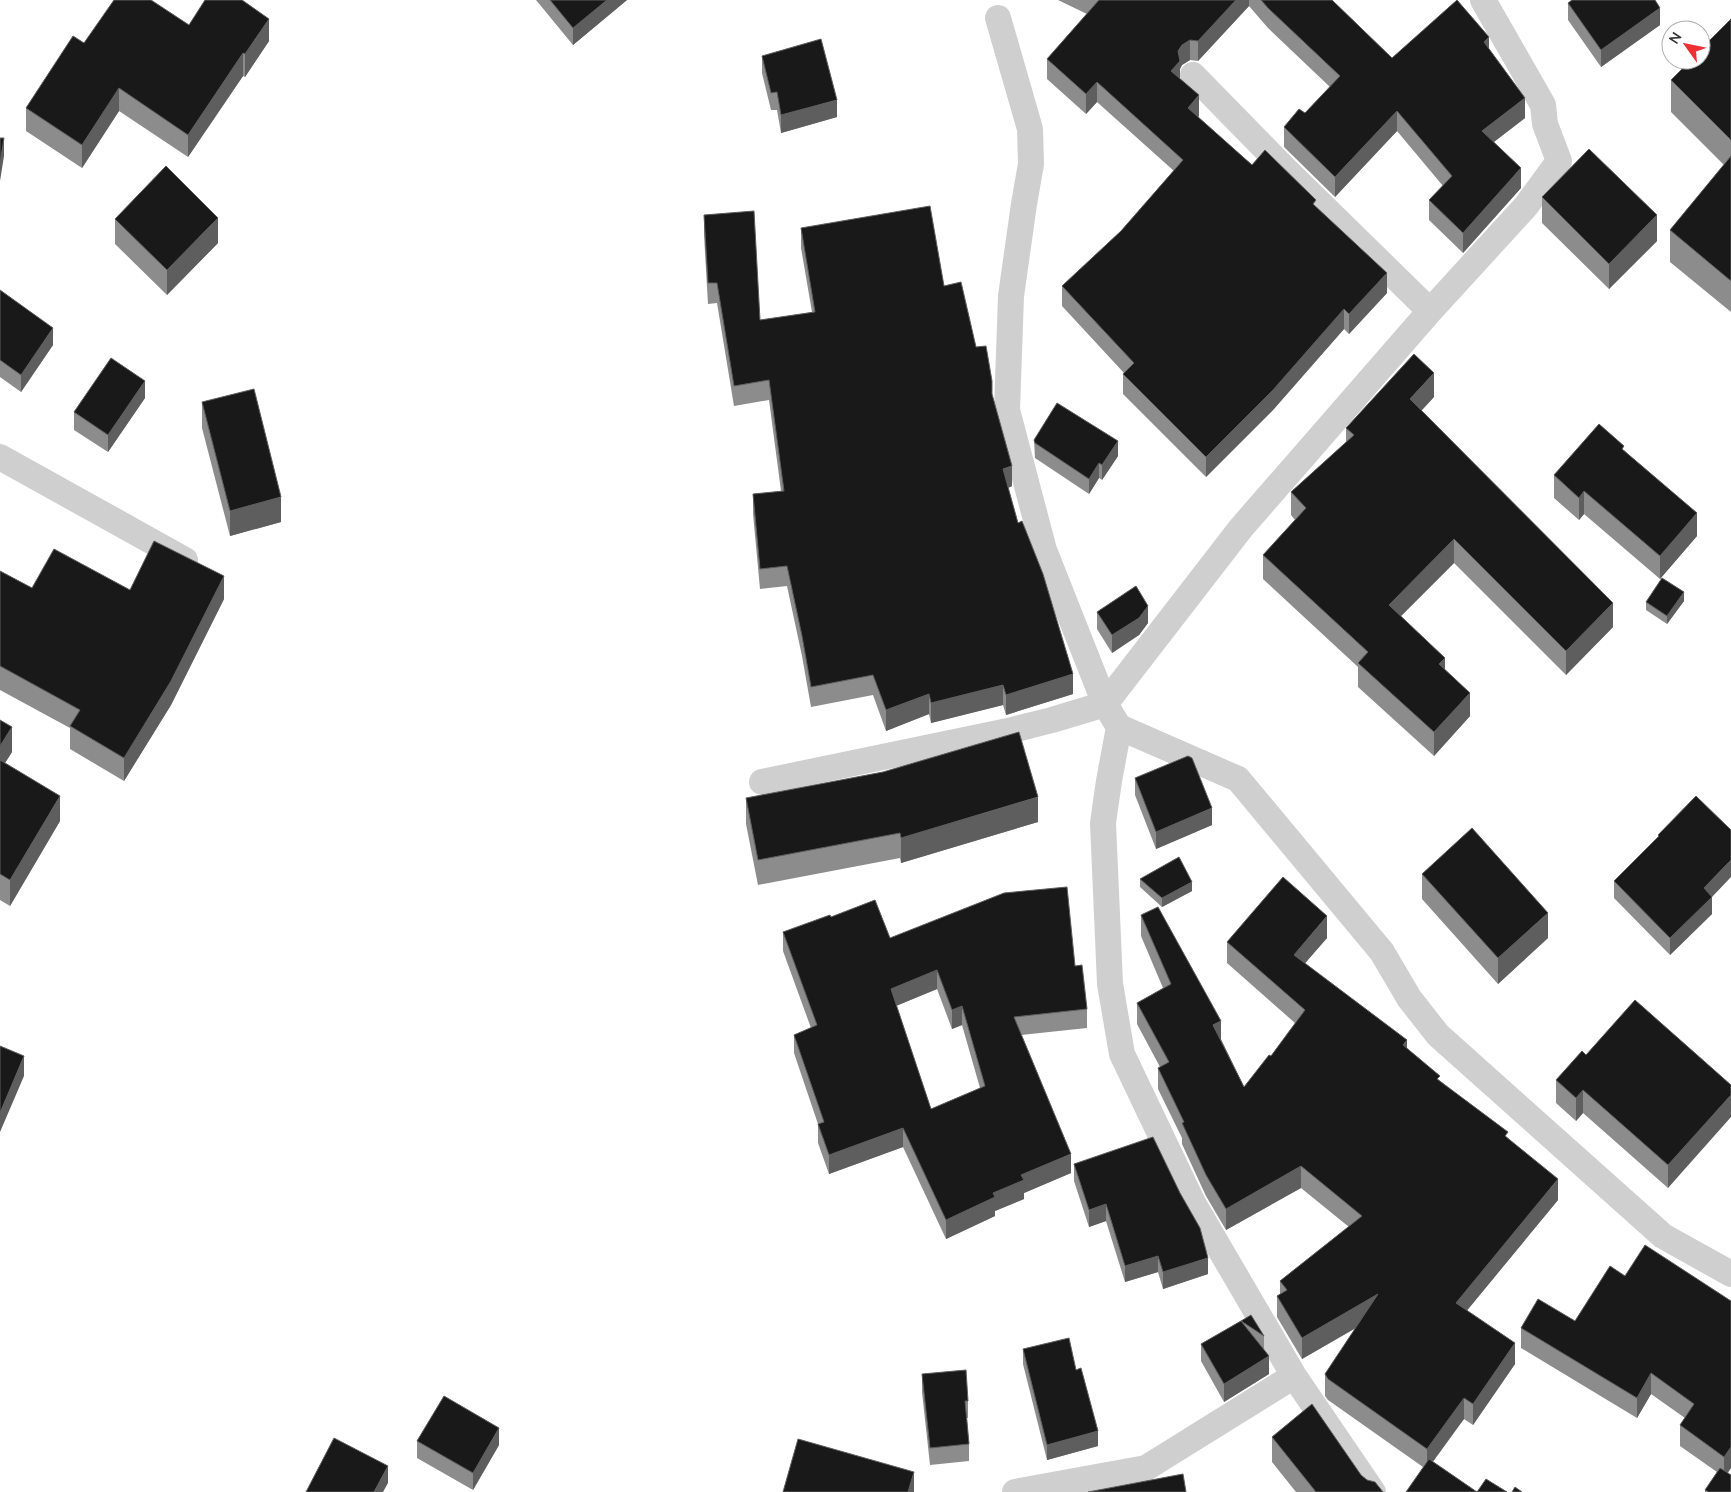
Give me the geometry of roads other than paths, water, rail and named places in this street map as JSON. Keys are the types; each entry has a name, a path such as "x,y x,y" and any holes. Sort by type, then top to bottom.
{"street":[{"path":"762,782 1008,731 1105,704 1241,528 1430,311 1526,206 1559,161 1545,124 1543,106 1483,0"},
{"path":"998,18 1030,129 1031,164 1011,296 1007,410 1044,550 1105,704 1119,727 1238,779 1382,952 1409,998 1438,1036 1663,1236 1731,1274"},
{"path":"1193,75 1282,166 1430,311"},
{"path":"0,457 196,566"},
{"path":"1119,727 1103,823 1110,984 1122,1054 1193,1203 1294,1376 1374,1492"},
{"path":"1015,1492 1146,1468 1294,1376"}]}
